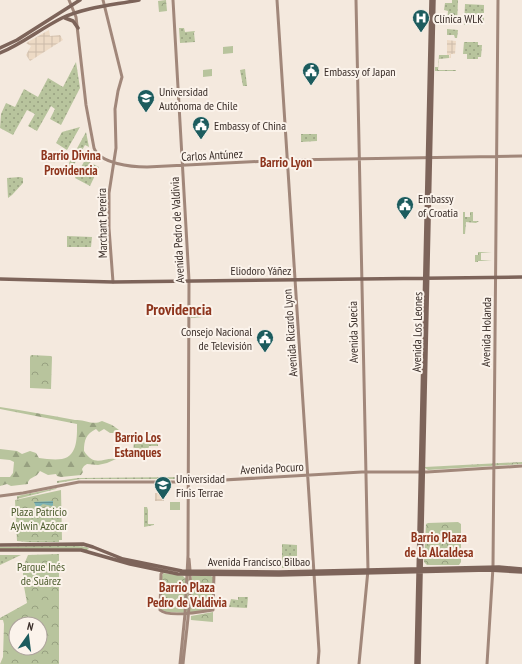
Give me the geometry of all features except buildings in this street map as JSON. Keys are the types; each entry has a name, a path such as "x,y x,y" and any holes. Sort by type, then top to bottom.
{"main road":[{"path":"0,48 17,40 80,0"},
{"path":"0,53 62,18 75,13 139,0"},
{"name":"Avenida Los Leones","path":"429,158 430,0"},
{"name":"Avenida Los Leones","path":"418,664 426,278 434,0"},
{"path":"62,18 71,19 78,28"},
{"name":"Eliodoro Yáñez","path":"0,279 113,282 522,277"},
{"name":"Avenida Francisco Bilbao","path":"0,545 72,544 89,546 124,559 188,573"},
{"path":"88,552 90,549 89,546"},
{"path":"94,553 96,548"},
{"name":"Avenida Francisco Bilbao","path":"0,550 71,549 94,553 162,571 188,573 368,572 493,568 522,569"},
{"name":"Avenida Francisco Bilbao","path":"493,568 522,572"}],"street":[{"name":"Carlos Antúnez","path":"69,0 75,13 78,28 86,105 94,148 99,156 113,162 142,167 288,160 522,156"},
{"name":"Marchant Pereira","path":"103,0 122,77 118,89 116,109 116,144 109,193 109,228 113,282"},
{"name":"Avenida Pedro de Valdivia","path":"174,0 189,280 188,573 183,664"},
{"name":"Avenida Ricardo Lyon","path":"277,0 319,651 318,664"},
{"name":"Avenida Suecia","path":"356,0 368,572 359,664"},
{"name":"Avenida Holanda","path":"487,664 493,568 498,0"},
{"name":"Avenida Pocuro","path":"0,496 79,482 189,482 366,472 522,466"},
{"path":"173,570 162,571 161,574 160,610 164,613 186,614 213,610 214,573"},
{"name":"Avenida Pedro de Valdivia","path":"180,664 186,614"}],"green space":[{"path":"166,0 167,11 159,12 158,1"},
{"path":"452,0 458,0 457,24 447,24 448,11 444,10 445,3 452,3"},
{"path":"465,4 484,5 484,13 482,13 482,17 484,18 484,25 464,25"},
{"path":"179,28 184,28 185,32 195,31 195,42 180,43"},
{"path":"447,29 458,30 457,38 455,38 454,35 447,35"},
{"path":"464,42 478,42 478,45 482,45 481,57 478,57 478,59 467,59 467,54 463,54"},
{"path":"233,46 233,53 223,54 223,47"},
{"path":"439,55 449,55 449,58 439,59 438,70 456,71 435,71 435,67 438,67"},
{"path":"76,62 80,88 61,125 50,119 55,109 51,106 37,131 28,126 35,114 27,110 13,135 0,128 1,114 6,103 15,107 24,89 38,97 48,78 63,87"},
{"path":"212,69 212,76 203,77 203,70"},
{"path":"245,69 247,86 243,86 240,70"},
{"path":"80,127 67,150 56,143 62,132"},
{"path":"86,132 89,147 85,145 70,172 69,163"},
{"path":"301,134 317,134 317,141 301,142"},
{"path":"85,160 99,167 90,186 75,178"},
{"path":"7,178 23,178 23,183 8,198"},
{"path":"463,212 465,212 465,217 470,217 470,212 473,212 473,221 479,221 476,223 466,222 465,234 463,234"},
{"path":"67,236 92,237 91,247 67,247"},
{"path":"478,252 492,252 481,253 481,260 492,261 475,262 475,255 478,255"},
{"path":"204,308 204,317 191,318 190,309"},
{"path":"31,355 52,357 51,389 30,388"},
{"path":"0,407 82,420 92,423 102,421 112,425 119,430 119,433 110,433 104,429 99,432 96,429 86,438 84,451 92,459 99,461 116,459 98,465 87,464 82,469 83,472 81,475 61,477 57,476 56,474 48,475 40,471 37,475 30,479 28,484 11,486 7,484 0,486 0,477 10,477 13,473 14,462 0,459 0,449 17,451 22,454 30,451 36,453 39,458 62,459 71,454 74,450 76,445 77,424 0,409"},
{"path":"148,434 158,434 158,446 149,446 148,451 151,451 151,455 133,455 134,441 147,441"},
{"path":"522,462 522,464 428,470 425,468 425,467"},
{"path":"184,477 184,479 81,479 57,483 57,481 78,478"},
{"path":"57,488 56,489 17,499 17,496"},
{"name":"Plaza Patricio Aylwin Azócar","path":"61,490 62,540 17,541 15,500"},
{"path":"170,502 180,502 180,510 170,510"},
{"path":"144,507 147,507 148,510 148,524 154,525 144,527"},
{"path":"458,522 461,524 461,562 459,565 427,565 424,562 426,524"},
{"path":"59,540 59,542 17,541"},
{"path":"282,544 297,545 297,567 282,568"},
{"path":"69,545 87,547 89,549 0,549 0,547"},
{"name":"Parque Inés de Suárez","path":"59,554 59,664 0,664 3,657 4,624 3,620 0,620 0,618 27,603 23,581 23,567 28,555"},
{"path":"0,555 21,555 0,565"},
{"path":"163,573 183,576 191,579 192,576 213,577 212,609 190,613 165,612 161,610 161,580"},
{"path":"238,597 248,597 247,608 229,607 231,599 238,600"},
{"path":"213,612 213,622 191,620 191,616"}],"shaded area":[{"path":"49,30 50,36 60,35 63,40 30,61 26,55 31,46 26,43"},
{"path":"447,40 456,41 455,54 451,54 451,58 449,58 450,55 447,55"},
{"path":"155,493 164,493 164,501 155,501"}],"water":[{"path":"53,501 52,506 43,504 39,507 38,511 34,502"}],"place":[{"name":"Clínica WLK","path":"421,33"},
{"name":"Embassy of Japan","path":"311,86"},
{"name":"Universidad Autónoma de Chile","path":"146,113"},
{"name":"Embassy of China","path":"201,140"},
{"name":"Embassy of Croatia","path":"405,220"},
{"name":"Consejo Nacional de Televisión","path":"265,353"},
{"name":"Universidad Finis Terrae","path":"163,500"}],"district":[{"name":"Barrio Divina Providencia","path":"71,162"},
{"name":"Barrio Lyon","path":"286,162"},
{"name":"Providencia","path":"179,309"},
{"name":"Barrio Los Estanques","path":"138,444"},
{"name":"Barrio Plaza de la Alcaldesa","path":"439,544"},
{"name":"Barrio Plaza Pedro de Valdivia","path":"187,594"}]}
